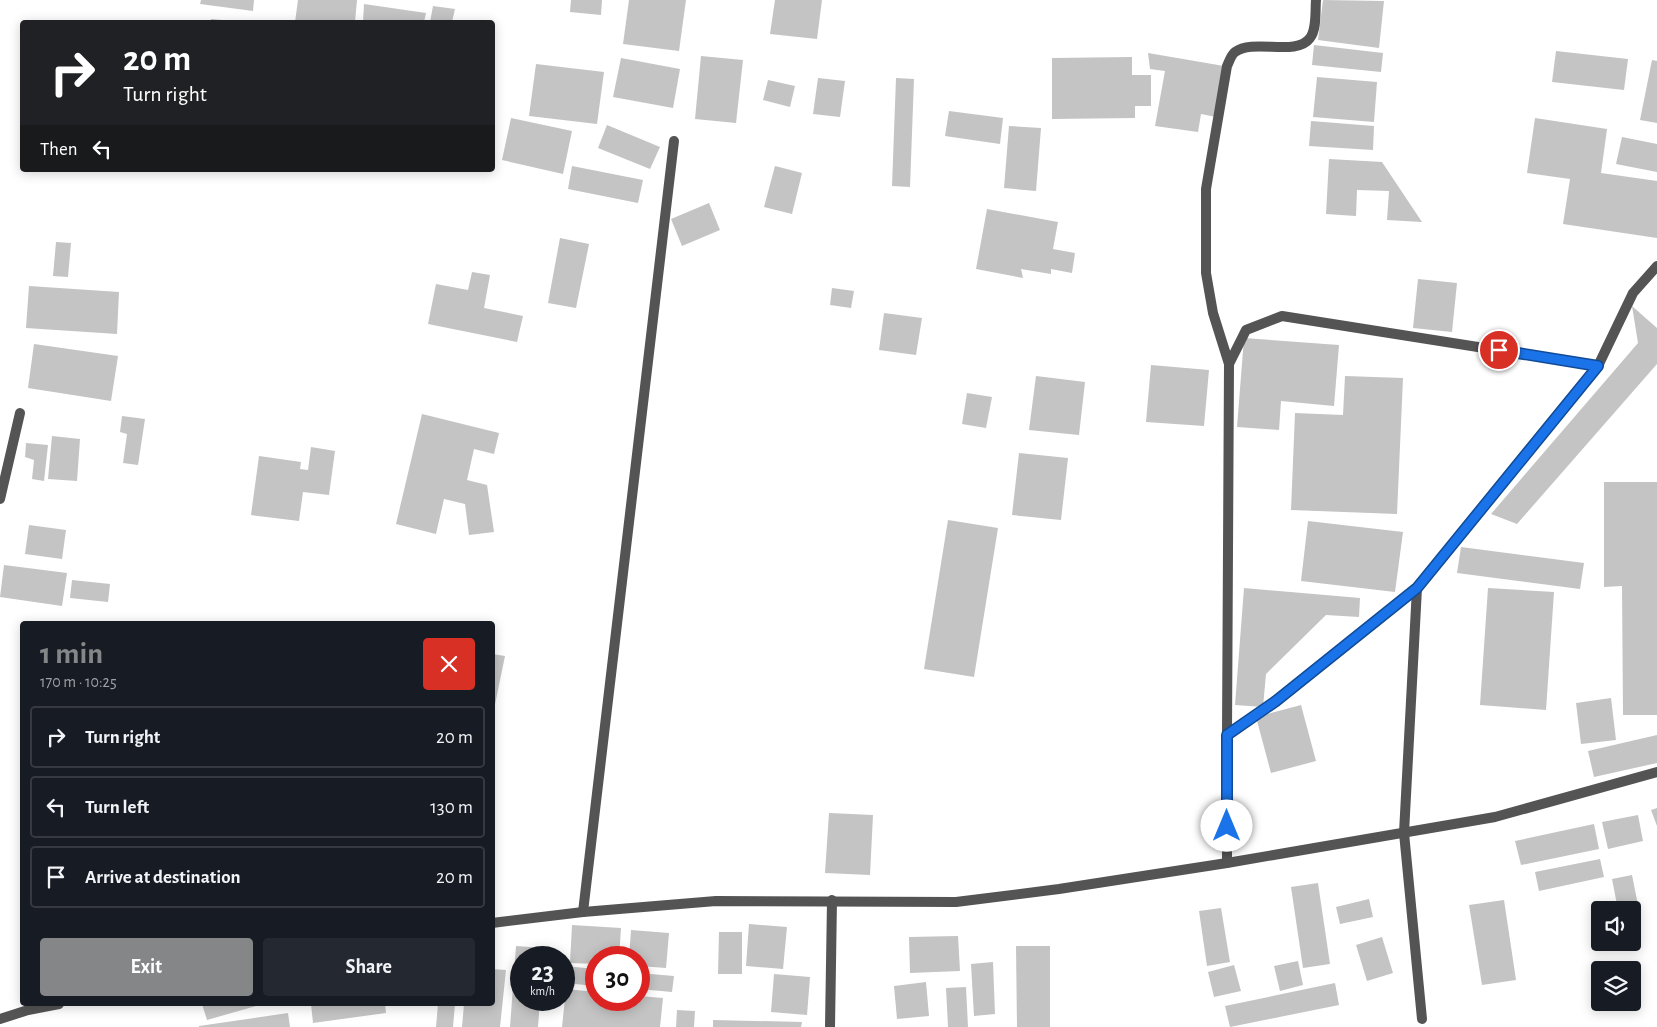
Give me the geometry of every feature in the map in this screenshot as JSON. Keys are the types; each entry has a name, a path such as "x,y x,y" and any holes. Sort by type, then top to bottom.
{"street":[{"path":"1227,863 1229,364 1213,313 1206,273 1206,190 1227,66 1234,53 1249,46 1303,44 1310,38 1315,24 1316,0"},
{"path":"583,912 674,141"},
{"path":"1227,735 1276,701 1417,588 1598,366 1633,293 1657,266"},
{"path":"1229,364 1246,330 1282,316 1598,366"},
{"path":"0,499 20,413"},
{"path":"1417,588 1404,833 1422,1019"},
{"path":"495,923 583,912 716,901 956,902 1059,889 1227,863 1495,817 1657,772"},
{"path":"830,1027 832,900"},
{"path":"0,1019 49,1006"}],"building":[{"path":"201,0 254,0 253,11 200,4"},
{"path":"298,0 357,0 355,20 295,20"},
{"path":"571,0 602,0 601,15 570,12"},
{"path":"629,0 686,0 679,51 623,44"},
{"path":"775,0 822,0 817,39 770,34"},
{"path":"1323,0 1384,1 1379,48 1318,40"},
{"path":"364,4 426,13 424,20 363,20"},
{"path":"433,6 455,9 452,20 430,20"},
{"path":"1314,45 1383,53 1381,72 1312,65"},
{"path":"1556,51 1628,59 1624,90 1552,82"},
{"path":"1148,53 1224,66 1216,117 1201,114 1198,132 1155,126 1165,71 1150,69"},
{"path":"701,56 743,60 736,123 695,119"},
{"path":"1132,57 1132,75 1151,75 1151,106 1135,106 1135,118 1052,119 1052,58"},
{"path":"621,58 680,69 673,108 613,97"},
{"path":"1652,60 1657,61 1657,123 1640,120"},
{"path":"536,64 604,72 597,124 529,116"},
{"path":"1317,77 1377,82 1374,122 1313,117"},
{"path":"818,78 845,81 840,117 813,114"},
{"path":"896,78 914,79 910,187 892,186"},
{"path":"768,80 795,86 790,107 763,100"},
{"path":"949,111 1003,118 1000,144 945,136"},
{"path":"511,118 572,131 563,174 502,160"},
{"path":"1535,118 1607,129 1601,173 1657,181 1657,238 1563,224 1570,179 1527,173"},
{"path":"1311,121 1374,126 1373,150 1309,146"},
{"path":"607,125 660,147 650,169 598,148"},
{"path":"1009,126 1041,128 1036,191 1004,188"},
{"path":"1622,137 1657,144 1657,172 1616,164"},
{"path":"1329,159 1382,162 1422,222 1387,220 1389,191 1357,190 1356,216 1326,214"},
{"path":"572,166 643,180 638,203 568,189"},
{"path":"775,166 802,173 792,214 764,207"},
{"path":"709,203 720,230 682,246 671,219"},
{"path":"987,209 1058,222 1053,249 1075,253 1072,273 1051,269 1051,274 1021,269 1023,278 976,269"},
{"path":"560,238 589,244 576,308 548,303"},
{"path":"56,242 71,243 68,277 53,276"},
{"path":"472,272 490,275 484,308 523,316 517,342 428,324 436,284 468,290"},
{"path":"1418,279 1457,283 1452,332 1413,328"},
{"path":"29,286 119,292 117,334 26,328"},
{"path":"832,288 854,291 851,308 830,305"},
{"path":"1632,306 1657,328 1657,364 1517,524 1491,514 1638,343"},
{"path":"884,313 922,318 916,355 879,350"},
{"path":"1244,338 1339,345 1334,406 1281,401 1279,430 1237,427"},
{"path":"34,344 118,356 111,401 28,388"},
{"path":"1151,365 1209,370 1204,426 1146,422"},
{"path":"1036,376 1085,382 1079,435 1029,430"},
{"path":"1345,376 1403,378 1397,514 1291,510 1295,413 1343,415"},
{"path":"967,393 992,397 986,428 962,424"},
{"path":"422,414 499,433 494,454 474,449 467,480 487,485 494,532 469,535 465,504 444,499 436,534 396,524"},
{"path":"122,416 145,419 138,465 123,463 127,434 120,432"},
{"path":"52,436 80,439 77,481 48,479"},
{"path":"26,443 48,445 44,481 32,479 34,460 25,457"},
{"path":"311,447 335,451 329,495 303,492 299,521 251,515 259,456 301,462 300,469 308,470"},
{"path":"1019,453 1068,458 1061,520 1012,515"},
{"path":"1604,482 1657,482 1657,715 1623,715 1622,586 1604,587"},
{"path":"948,520 998,528 974,677 924,669"},
{"path":"1308,521 1403,532 1395,592 1301,581"},
{"path":"29,525 66,530 62,559 25,554"},
{"path":"1461,547 1584,563 1580,589 1457,573"},
{"path":"4,565 67,573 62,606 0,597"},
{"path":"72,580 110,584 108,602 70,598"},
{"path":"1244,588 1360,598 1359,617 1326,615 1266,674 1263,707 1235,705"},
{"path":"1488,588 1554,592 1546,710 1480,705"},
{"path":"495,654 505,656 495,704"},
{"path":"1611,698 1616,740 1581,744 1576,703"},
{"path":"1301,705 1316,761 1271,773 1256,717"},
{"path":"1657,735 1657,763 1594,777 1588,751"},
{"path":"1657,808 1657,826 1651,810"},
{"path":"829,813 873,815 870,875 825,873"},
{"path":"1638,815 1643,841 1608,849 1602,822"},
{"path":"1594,824 1599,849 1521,865 1515,841"},
{"path":"1600,859 1604,877 1539,891 1535,872"},
{"path":"1632,875 1637,901 1616,901 1612,879"},
{"path":"1318,883 1330,964 1303,968 1291,887"},
{"path":"1369,899 1373,917 1340,924 1336,907"},
{"path":"1504,900 1516,980 1482,985 1469,905"},
{"path":"1221,908 1230,962 1207,966 1199,911"},
{"path":"749,924 787,927 783,969 746,966"},
{"path":"572,925 621,928 620,946 585,946 585,964 575,963 575,946 571,946"},
{"path":"631,930 669,933 666,968 650,967 650,946 630,946"},
{"path":"719,932 742,932 742,974 718,974"},
{"path":"958,936 960,971 910,973 909,937"},
{"path":"1382,937 1393,973 1367,981 1356,945"},
{"path":"1016,946 1050,946 1050,1027 1017,1027"},
{"path":"1298,961 1303,985 1280,991 1274,966"},
{"path":"993,962 995,1014 974,1016 971,964"},
{"path":"1234,965 1241,991 1214,997 1208,972"},
{"path":"575,967 585,968 585,985 575,984"},
{"path":"495,969 506,970 500,1027 462,1027 464,1006 495,1006"},
{"path":"650,974 674,976 672,992 650,990"},
{"path":"774,974 810,977 807,1015 771,1012"},
{"path":"926,982 929,1016 897,1019 894,986"},
{"path":"1335,983 1339,1005 1230,1027 1225,1006"},
{"path":"966,987 968,1027 948,1027 946,988"},
{"path":"575,990 585,991 585,1011 650,1011 650,997 663,998 660,1027 562,1027 564,1011 575,1011"},
{"path":"203,1006 256,1006 207,1020"},
{"path":"311,1006 385,1006 386,1013 313,1023"},
{"path":"438,1006 455,1006 453,1027 436,1027"},
{"path":"677,1010 695,1011 694,1027 676,1027"},
{"path":"511,1011 539,1011 538,1027 510,1027"},
{"path":"288,1013 290,1027 199,1027 199,1026"},
{"path":"713,1020 802,1022 801,1027 713,1027"}],"route":[{"path":"1227,826 1227,735 1276,701 1417,588 1598,366 1499,350"}]}
